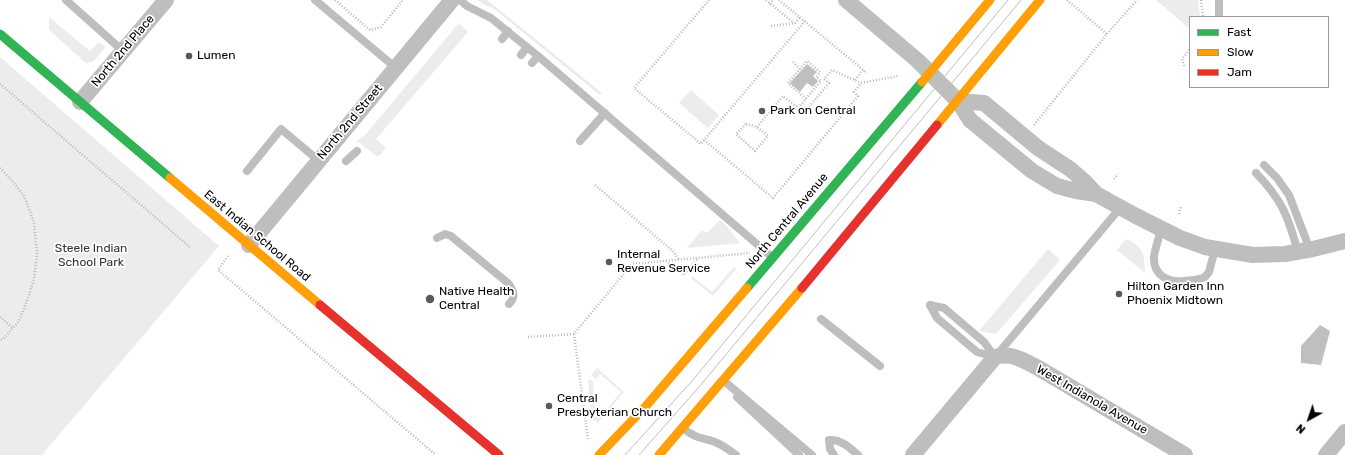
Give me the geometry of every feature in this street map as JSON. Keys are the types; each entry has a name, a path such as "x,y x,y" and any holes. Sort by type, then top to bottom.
{"main road":[{"name":"North Central Avenue","path":"599,455 646,406 773,257 935,78 990,0"},
{"path":"659,455 787,306 1040,0"},
{"name":"East Indian School Road","path":"0,34 499,455"}],"street":[{"name":"North 2nd Street","path":"249,245 452,0"},
{"path":"846,0 917,60 958,101 970,120 1032,171 1057,186 1096,194"},
{"name":"North 2nd Place","path":"80,102 164,1"},
{"path":"958,101 984,103 1038,148 1084,180 1096,194 1120,208 1180,238 1205,247 1253,255 1285,254 1345,241"},
{"name":"West Indianola Avenue","path":"994,357 1008,355 1021,359 1185,455"},
{"path":"913,455 994,357"},
{"path":"1326,455 1345,432"}],"lane":[{"path":"66,0 123,51"},
{"path":"315,0 396,68"},
{"path":"460,0 467,6 491,18 508,31 773,257"},
{"path":"1219,0 1219,16"},
{"path":"502,39 508,31"},
{"path":"521,54 527,47"},
{"path":"532,64 538,56"},
{"path":"580,141 605,113"},
{"path":"247,171 281,129 318,160"},
{"path":"346,161 357,150"},
{"path":"1264,166 1284,186 1289,195 1304,251"},
{"path":"1256,173 1269,187 1284,210 1304,251"},
{"path":"994,357 1120,208"},
{"path":"1161,229 1154,256 1154,262 1157,270 1162,276 1172,282 1206,277 1209,272 1215,249"},
{"path":"437,238 445,234 451,236 509,284 513,290 514,296 509,304"},
{"path":"930,305 944,308 984,342 994,357 975,350 936,318 930,305"},
{"path":"821,319 880,366"},
{"path":"724,380 812,455"},
{"path":"734,388 735,394 739,400 799,455"},
{"path":"683,428 693,436 715,442 736,455"},
{"path":"834,455 830,449 829,440 835,439 858,455"}],"path":[{"path":"335,0 370,30 382,27 403,0"},
{"path":"709,0 634,88 701,144 801,19"},
{"path":"766,0 794,24"},
{"path":"770,4 773,0"},
{"path":"779,0 867,74"},
{"path":"1067,0 1107,34"},
{"path":"1032,127 1107,34 1137,0"},
{"path":"1201,0 1203,16"},
{"path":"771,26 794,24 801,19"},
{"path":"1184,66 1182,59 1189,50"},
{"path":"798,108 806,99 821,81 816,77 820,72 807,61 788,83 806,99"},
{"path":"793,62 800,68"},
{"path":"757,127 783,96 805,112 829,83 824,79 832,70 862,83 898,76"},
{"path":"855,80 863,70"},
{"path":"704,140 773,198 858,96 854,92 862,83"},
{"path":"0,84 191,248"},
{"path":"746,124 757,127 768,136 755,151 736,134 746,124"},
{"path":"0,168 24,196 34,222 38,254 34,278 19,321 0,341"},
{"path":"1114,179 1118,174"},
{"path":"595,185 674,252 679,260"},
{"path":"1178,214 1181,207"},
{"path":"528,337 574,334 632,264 753,253"},
{"path":"228,256 218,270 436,455"},
{"path":"666,261 684,275 698,258"},
{"path":"0,317 13,328"},
{"path":"574,334 588,439"}],"green space":[{"path":"477,0 487,0 602,93 600,95 493,8"},
{"path":"1156,0 1198,0 1200,16 1189,16 1189,28"},
{"path":"49,17 90,51 99,42 106,47 94,61 86,63 49,30"},
{"path":"459,23 468,32 376,139 386,148 378,157 357,141 365,135"},
{"name":"Steele Indian School Park","path":"0,57 219,246 42,455 0,455"},
{"path":"691,90 719,115 708,128 679,103"},
{"path":"720,220 740,243 687,248 702,230 707,233"},
{"path":"1126,239 1137,245 1142,252 1144,256 1145,273 1117,250"},
{"path":"1048,249 1060,260 996,334 979,331"},
{"path":"734,267 736,269 713,296 691,278 692,276 712,292"},
{"path":"597,368 624,392 598,423 591,418 591,414 595,414 595,416 599,419 621,392 600,374 596,379 591,375"},
{"path":"588,379 593,381 595,410 591,410"}],"shaded area":[{"path":"807,64 817,72 813,76 818,81 813,87 807,83 800,92 790,83"},
{"path":"1320,325 1330,331 1321,365 1301,363 1301,346"}],"tram line":[{"path":"625,455 692,381 1008,0"},
{"path":"639,455 699,387 1021,0"}],"traffic: fast":[{"path":"0,34 170,178"},
{"path":"747,288 922,82"}],"traffic: slow":[{"path":"922,82 990,0"},
{"path":"937,125 1040,0"},
{"path":"170,178 320,305"},
{"path":"599,455 646,406 747,288"},
{"path":"659,455 802,288"}],"traffic: jam":[{"path":"802,288 937,125"},
{"path":"320,305 499,455"}],"place":[{"name":"Lumen","path":"189,56"},
{"name":"Park on Central","path":"762,111"},
{"name":"Internal Revenue Service","path":"609,262"},
{"name":"Hilton Garden Inn Phoenix Midtown","path":"1119,294"},
{"name":"Native Health Central","path":"430,299"},
{"name":"Central Presbyterian Church","path":"549,406"}]}
